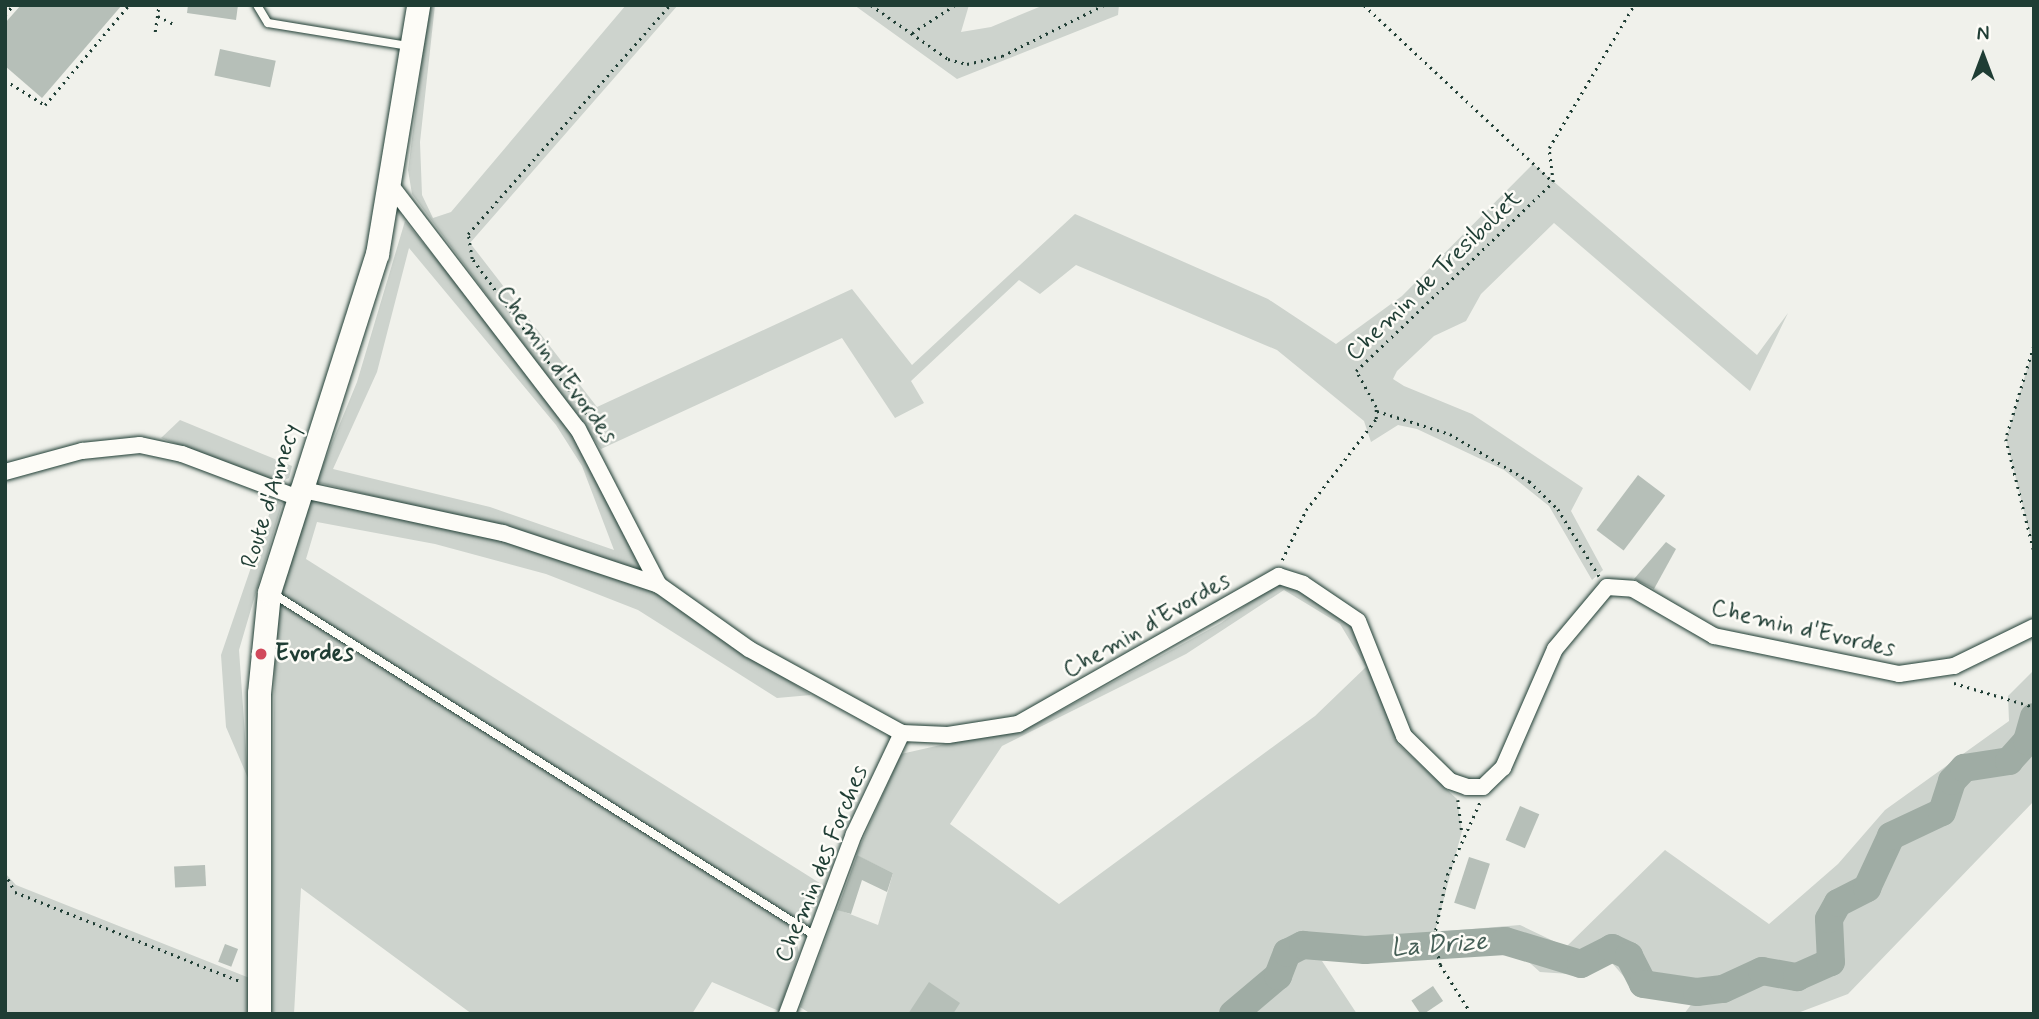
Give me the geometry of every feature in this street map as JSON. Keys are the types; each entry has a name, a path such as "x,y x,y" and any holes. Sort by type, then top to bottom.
{"main road":[{"name":"Route d'Annecy","path":"260,1003 259,693 269,592 298,493 377,254 392,187 418,5"}],"street":[{"name":"Chemin d'Evordes","path":"392,187 578,429 659,585"},
{"name":"Chemin d'Evordes","path":"5,472 82,451 140,445 182,454 298,493 503,533 659,585 750,649 902,733 948,735 1018,724 1279,576"},
{"path":"1279,576 1303,584 1364,628 1397,724 1450,781 1477,788 1492,782 1511,755 1555,649 1607,587"},
{"name":"Chemin d'Evordes","path":"1607,587 1633,589 1714,636 1850,666 1921,673 1954,666 2034,627"},
{"name":"Chemin des Forches","path":"787,1014 854,834 902,733"}],"lane":[{"path":"257,5 268,23 412,47"},
{"path":"269,592 817,937"}],"path":[{"path":"5,15 13,5"},
{"path":"5,80 45,105 129,5"},
{"path":"155,32 159,5"},
{"path":"578,429 586,411 472,259 468,234 670,5"},
{"path":"871,5 948,59 967,64 1002,56 1104,5"},
{"path":"911,33 955,5"},
{"path":"1364,5 1553,182"},
{"path":"1553,182 1549,148 1634,5"},
{"path":"158,16 176,25"},
{"name":"Chemin de Tresiboliet","path":"1377,411 1356,371 1553,182"},
{"path":"2034,346 2006,439 2034,551"},
{"path":"1279,576 1300,519 1377,411 1450,434 1529,481 1558,509 1607,587"},
{"path":"1921,673 2034,707"},
{"path":"1450,781 1462,831"},
{"path":"1471,1014 1434,949 1434,937 1462,831 1492,782"},
{"path":"5,873 15,891 260,1003"}],"shaded area":[{"path":"429,5 435,5 420,142 422,195 433,218 451,212 626,5 678,5 470,243 597,407 852,289 912,365 1075,214 1268,299 1336,344 1402,296 1533,164 1757,355 1788,313 1750,391 1554,223 1481,294 1466,321 1434,336 1397,371 1393,379 1404,386 1472,414 1583,488 1571,511 1603,570 1592,580 1549,506 1504,470 1417,429 1398,425 1371,442 1364,421 1277,350 1076,265 1040,294 1019,280 911,381 924,403 895,418 842,338 601,449 412,194 408,170"},
{"path":"854,5 969,5 961,32 991,27 1044,5 1119,5 1118,15 957,79"},
{"path":"405,221 549,394 617,511 642,574 527,534 316,482 357,382","holes":["409,248 556,425 582,466 614,550 490,507 333,469 377,372"]},
{"path":"2034,346 2034,551 2006,439"},
{"path":"180,420 292,466 289,478 277,483 161,438"},
{"path":"309,498 475,529 650,589 811,695 777,698 638,610 546,574 435,544 317,522 306,559 826,887 795,934 799,953 779,1011 712,982 692,1014 472,1014 301,888 294,1014 270,1014 275,640 285,572"},
{"path":"274,500 282,504 239,650 248,778 226,727 221,655"},
{"path":"1276,583 1295,584 1360,630 1398,744 1457,799 1462,831 1435,932 1520,925 1566,947 1665,850 1769,924 1838,864 1885,810 2009,721 2008,696 2034,670 2034,801 1848,994 1795,1014 1684,1014 1693,1002 1639,994 1612,963 1569,974 1540,972 1514,949 1495,946 1322,961 1357,1014 811,1014 800,1007 837,909 878,925 893,873 856,855 901,754 1038,723 1221,623","holes":["1284,590 1340,624 1366,667 1315,716 1059,904 950,824 1002,746 1186,654"]},
{"path":"5,873 16,885 252,979 247,1014 5,1014"}],"building":[{"path":"21,5 122,5 42,98 5,66 5,23"},
{"path":"188,5 238,5 236,20 187,13"},
{"path":"220,49 276,61 270,87 214,75"},
{"path":"1638,475 1665,495 1624,551 1596,530"},
{"path":"1666,542 1676,549 1654,589 1634,579"},
{"path":"1520,806 1539,814 1525,848 1506,840"},
{"path":"857,855 893,873 887,892 862,880 851,914 837,910"},
{"path":"1469,857 1490,864 1475,909 1454,903"},
{"path":"205,865 206,886 175,888 174,867"},
{"path":"225,944 238,949 231,967 218,962"},
{"path":"929,982 960,1003 953,1014 908,1014"},
{"path":"1433,986 1443,1001 1421,1014 1411,1001"}],"waterway":[{"name":"La Drize","path":"1233,1014 1278,976 1287,953 1303,945 1365,950 1505,941 1581,964 1612,948 1629,956 1643,984 1697,992 1723,989 1762,971 1797,977 1831,962 1829,919 1838,903 1867,888 1891,836 1942,812 1952,781 1964,768 2009,761 2027,741 2034,717"}],"place":[{"name":"Evordes","path":"261,654"}]}
